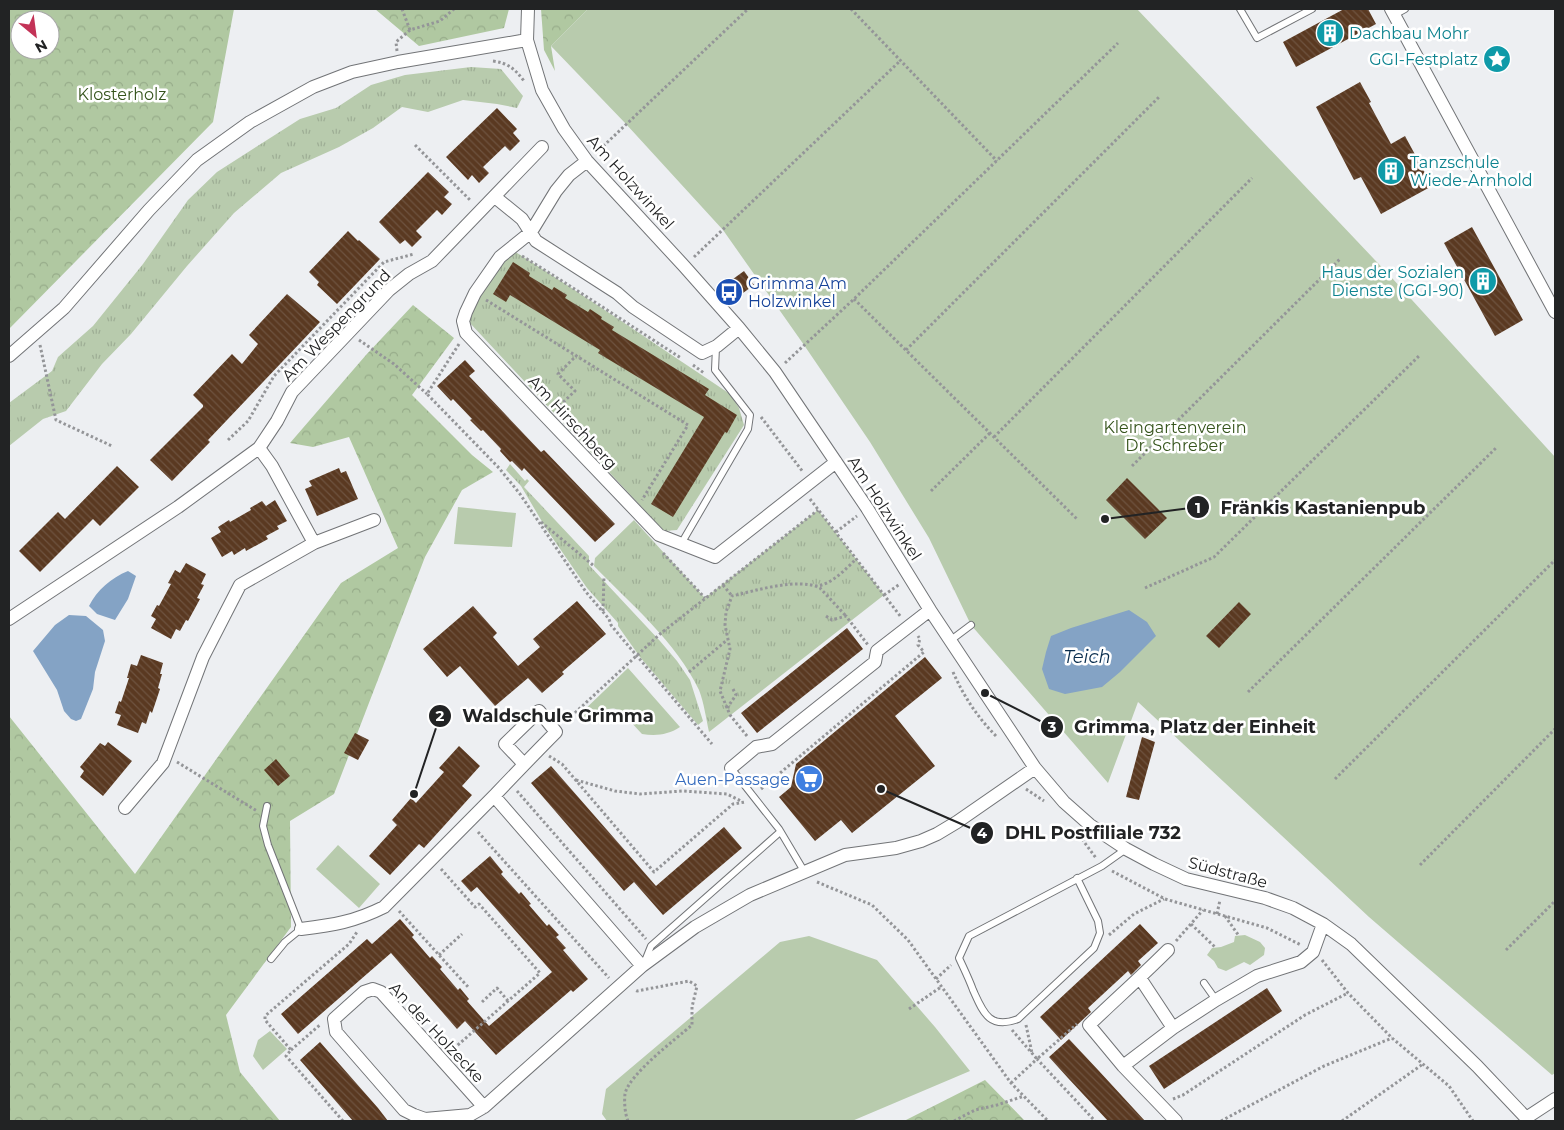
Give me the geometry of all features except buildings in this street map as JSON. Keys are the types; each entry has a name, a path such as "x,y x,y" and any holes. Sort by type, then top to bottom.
{"street":[{"name":"Am Holzwinkel","path":"528,9 528,40 542,90 564,129 587,161 684,266 775,372 866,508 930,610"},
{"path":"1397,11 1554,308"},
{"path":"9,356 64,308 149,210 197,160 250,122 312,87 352,72 398,62 528,40"},
{"name":"Am Wespengrund","path":"9,619 178,507 259,448 277,421 292,392 389,290 409,274 432,260 542,147"},
{"path":"466,333 463,321 466,312 475,293 500,257 531,232 556,191 569,175 587,161"},
{"path":"495,197 522,219 536,241 617,293 633,307 702,353 717,346 739,328"},
{"name":"Am Hirschberg","path":"466,333 659,536 715,557 836,462"},
{"path":"259,448 272,466 314,543"},
{"path":"125,808 163,763 203,657 240,585 314,543 374,520"},
{"path":"731,768 756,746 772,744 874,662 877,651 912,630 930,610"},
{"name":"Südstraße","path":"930,610 1035,768 1064,802 1090,825 1126,849 1186,879 1265,898 1293,908 1323,924 1351,944 1477,1066 1528,1120 1555,1099"},
{"path":"301,929 329,926 362,918 384,907 556,732 539,711 505,744 524,764"},
{"name":"An der Holzecke","path":"484,1107 381,992 373,988 364,992 334,1019 336,1032 404,1110 424,1119 470,1115 484,1107 642,966 695,927 750,895 845,855 896,848 929,837 958,822 1035,768"},
{"path":"494,796 642,966"},
{"path":"1123,1066 1173,1028 1216,1000 1258,976 1301,962 1313,952 1323,924"},
{"path":"1168,950 1089,1025 1123,1066 1176,1121"},
{"path":"1140,978 1173,1028"}],"lane":[{"path":"1240,9 1257,38 1312,9"},
{"path":"681,544 748,428 750,415 715,370 717,346"},
{"path":"951,640 971,625"},
{"path":"731,768 780,832 804,871"},
{"path":"267,806 263,826 268,845 301,929 285,942 271,959"},
{"path":"642,966 651,946 780,832"},
{"path":"1077,878 1098,921 1100,933 1094,948 1018,1019 1005,1022 993,1021 983,1011 959,958 969,936 1077,878 1102,866 1126,849"},
{"path":"1204,983 1216,1000"}],"path":[{"path":"402,9 410,30"},
{"path":"398,62 396,42 410,30 440,20 454,9"},
{"path":"587,161 748,9"},
{"path":"851,9 997,161"},
{"path":"775,372 854,299 1118,44"},
{"path":"489,60 505,62 514,68 528,89"},
{"path":"684,266 900,60"},
{"path":"906,350 1160,96"},
{"path":"415,145 472,202"},
{"path":"994,436 1252,178"},
{"path":"510,249 684,360"},
{"path":"1132,466 1340,259"},
{"path":"475,293 688,424 635,511"},
{"path":"854,299 1078,520"},
{"path":"350,331 364,344 394,364 427,394 499,468 520,494 586,592 610,619 620,636 712,744"},
{"path":"38,332 56,420 112,446"},
{"path":"427,394 466,333"},
{"path":"547,418 575,392 558,374 577,356"},
{"path":"1145,588 1214,557 1420,356"},
{"path":"692,365 707,374"},
{"path":"750,415 758,413 806,485 818,510 920,639 918,644 924,652 752,796"},
{"path":"931,491 990,433"},
{"path":"1248,692 1497,447"},
{"path":"836,532 866,508"},
{"path":"556,732 660,634 818,510"},
{"path":"538,520 594,566"},
{"path":"660,548 705,598"},
{"path":"732,596 789,585 820,586 832,579 856,559"},
{"path":"1335,779 1555,560"},
{"path":"603,611 604,576"},
{"path":"723,584 732,596"},
{"path":"814,586 820,588 846,616 870,647"},
{"path":"732,596 726,612 725,625 730,649 720,691 730,715 751,742"},
{"path":"826,616 832,620 846,616"},
{"path":"689,672 727,640"},
{"path":"726,708 736,695 733,689"},
{"path":"1420,865 1555,730"},
{"path":"539,749 562,764 654,872 733,804 741,801"},
{"path":"166,755 265,816"},
{"path":"575,780 614,791 640,794 683,791 727,794 741,801 760,805"},
{"path":"508,781 651,946"},
{"path":"468,822 622,984 637,991 689,981 697,986 692,1007 692,1024 640,1069 625,1093 628,1121"},
{"path":"432,858 475,907 480,904 540,973 442,1060"},
{"path":"1102,866 1165,899 1267,928 1313,952 1320,957 1348,993 1392,1038 1449,1086 1473,1121"},
{"path":"804,871 812,880 872,905 908,940 1011,1083 1048,1121"},
{"path":"1094,948 1134,914 1165,899"},
{"path":"390,901 469,988"},
{"path":"1506,950 1555,902"},
{"path":"1168,950 1203,910"},
{"path":"291,1050 265,1020 265,1016 349,944 371,914"},
{"path":"1226,916 1239,936"},
{"path":"1191,924 1216,948"},
{"path":"439,955 462,934"},
{"path":"936,979 959,958"},
{"path":"909,1009 941,987"},
{"path":"482,1002 497,988 508,1001"},
{"path":"1160,1104 1183,1095 1305,1015 1348,993"},
{"path":"1025,1011 1032,1053"},
{"path":"328,1018 286,1056 343,1121"},
{"path":"1005,1022 1095,1121"},
{"path":"1011,1083 1079,1022 1089,1025"},
{"path":"1221,1121 1324,1066 1392,1038"},
{"path":"1342,1121 1423,1064"},
{"path":"954,1121 975,1110 1024,1096"}],"green space":[{"name":"Klosterholz","path":"9,9 234,9 213,122 9,329"},
{"path":"375,9 509,9 504,28 419,46"},
{"path":"541,9 588,9 551,46 555,71 544,50"},
{"name":"Kleingartenverein Dr. Schreber","path":"588,9 1137,9 1392,278 1555,457 1555,1073 1552,1075 1369,917 1138,702 1108,783 971,625 929,538 870,442 723,230 626,124 551,46"},
{"path":"471,67 501,69 523,96 517,108 463,100 428,112 402,107 373,128 339,147 281,173 234,213 131,334 102,364 66,411 43,419 9,446 9,403 52,371 58,357 93,326 143,264 188,200 217,172 300,119 336,108 371,85 405,75"},
{"path":"514,251 730,394 739,408 744,425 677,530 664,531 469,322 480,294"},
{"path":"413,305 454,338 412,395 472,455 493,472 462,490 425,557 334,794 290,821 291,927 226,1015 240,1072 280,1121 9,1121 9,716 135,874 341,583 398,548 349,437 313,447 290,443 366,355"},
{"path":"510,464 525,481 527,479 529,481 524,487 589,556 589,565 677,661 690,680 703,721 698,725 640,657 618,626 618,623 587,588 547,530 521,486 506,470"},
{"path":"458,507 516,513 512,547 454,544"},
{"path":"818,510 884,595 709,732 701,695 690,673 652,624 594,566 595,558 634,520 705,598"},
{"path":"628,668 680,727 662,734 642,734 617,709 605,711 586,723 579,715"},
{"path":"338,845 380,884 359,908 316,869"},
{"path":"1245,935 1260,942 1265,948 1264,955 1250,965 1244,962 1226,971 1218,968 1207,955 1212,948 1234,942 1235,936"},
{"path":"809,936 877,960 970,1071 852,1121 607,1121 602,1114 606,1089 780,942"},
{"path":"270,1031 287,1049 263,1070 253,1056 258,1040"},
{"path":"985,1080 1025,1121 904,1121"}],"water":[{"path":"128,571 136,576 128,599 115,620 97,614 89,606 96,595 110,581"},
{"name":"Teich","path":"1129,610 1147,622 1156,636 1120,672 1102,687 1065,694 1049,689 1042,669 1051,636"},
{"path":"69,615 86,616 103,630 105,641 95,672 93,689 81,719 76,721 71,719 64,711 57,690 33,651 55,625"}],"place":[{"name":"Dachbau Mohr","path":"1330,33"},
{"name":"GGI-Festplatz","path":"1497,59"},
{"name":"Tanzschule Wiede-Arnhold","path":"1391,171"},
{"name":"Haus der Sozialen Dienste (GGI-90)","path":"1483,281"},
{"name":"Grimma Am Holzwinkel","path":"729,292"},
{"name":"Fränkis Kastanienpub","path":"1105,519"},
{"name":"Grimma, Platz der Einheit","path":"985,693"},
{"name":"Auen-Passage","path":"809,779"},
{"name":"DHL Postfiliale 732","path":"881,789"},
{"name":"Waldschule Grimma","path":"414,794"}]}
